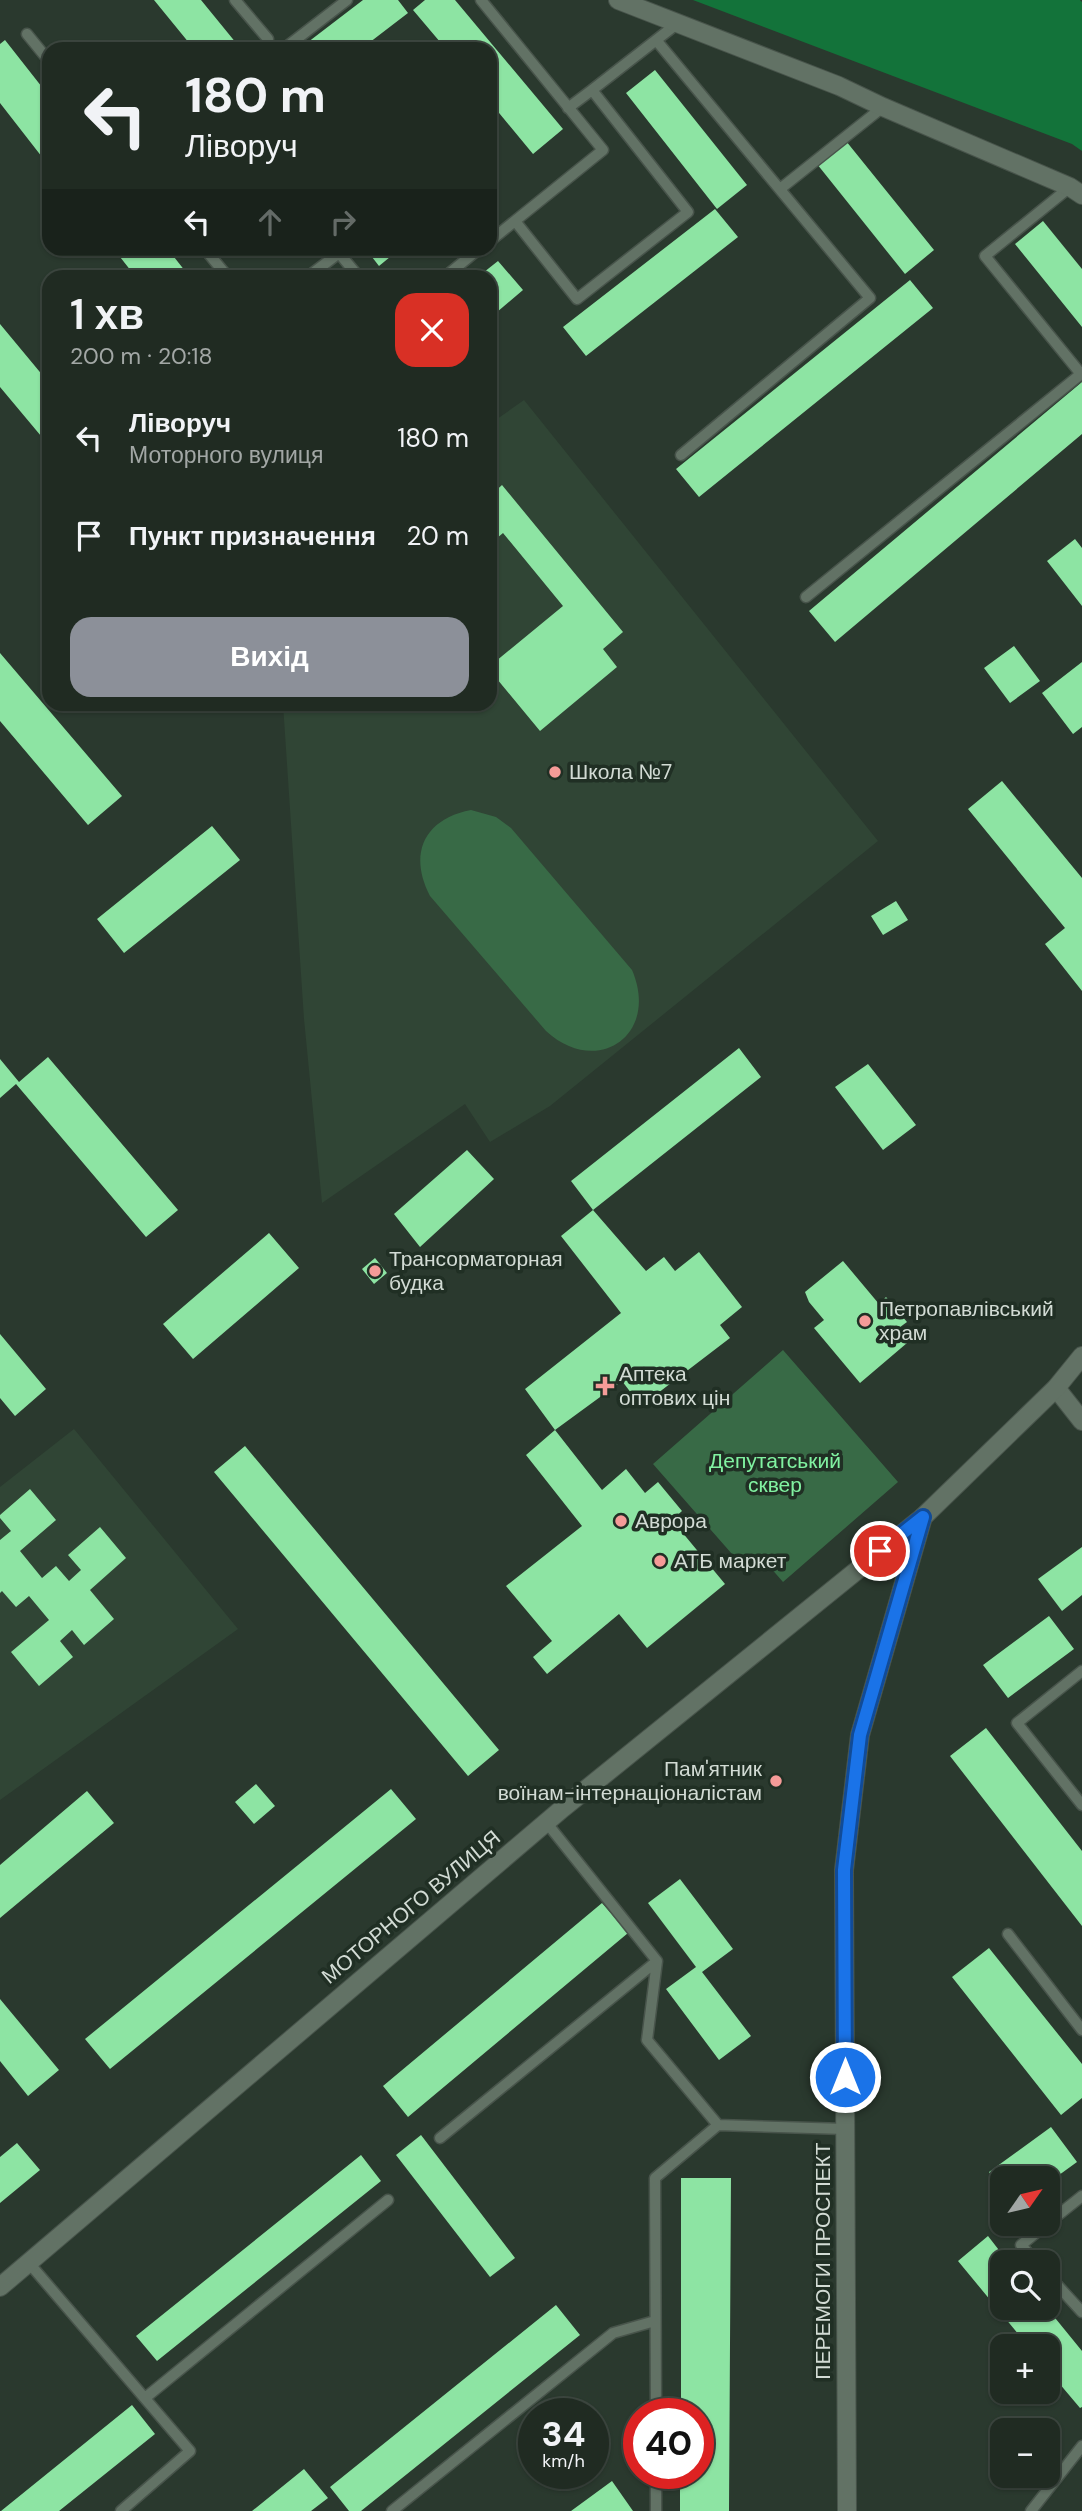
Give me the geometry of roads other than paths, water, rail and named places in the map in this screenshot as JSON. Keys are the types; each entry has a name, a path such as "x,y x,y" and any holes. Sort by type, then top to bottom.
{"street":[{"path":"618,0 839,86 1076,191"},
{"name":"МОТОРНОГО ВУЛИЦЯ","path":"0,2287 546,1822 923,1517 1056,1388 1082,1356"},
{"path":"1056,1388 1082,1421"},
{"name":"ПЕРЕМОГИ ПРОСПЕКТ","path":"847,2511 844,1870 860,1735 923,1517"}],"lane":[{"path":"235,0 268,39"},
{"path":"293,42 347,0"},
{"path":"481,0 603,150 497,235"},
{"path":"568,108 678,23"},
{"path":"27,34 42,52"},
{"path":"656,40 870,298 681,455"},
{"path":"515,221 577,299 688,212 592,90"},
{"path":"780,189 883,107"},
{"path":"806,597 1081,374 985,256 1076,191"},
{"path":"211,256 222,270"},
{"path":"317,270 335,256"},
{"path":"341,256 353,270"},
{"path":"453,270 470,256"},
{"path":"1082,1671 1017,1723 1082,1805"},
{"path":"546,1822 657,1961 647,2040 718,2125"},
{"path":"1008,1934 1082,2029"},
{"path":"440,2138 657,1961"},
{"path":"656,2398 655,2178 718,2125 845,2129"},
{"path":"1060,2214 1082,2196"},
{"path":"145,2398 388,2200"},
{"path":"1025,2250 1021,2245 1032,2236"},
{"path":"29,2263 190,2451 121,2511"},
{"path":"1060,2288 1082,2312"},
{"path":"392,2511 613,2333 655,2321"},
{"path":"1031,2511 1082,2446"},
{"path":"656,2489 656,2511"}],"place":[{"name":"Школа №7","path":"555,772"},
{"name":"Трансорматорная будка","path":"375,1271"},
{"name":"Петропавлівський храм","path":"865,1321"},
{"name":"Аптека оптових цін","path":"605,1386"},
{"name":"Аврора","path":"621,1521"},
{"name":"АТБ маркет","path":"660,1561"},
{"name":"Пам'ятник воїнам-інтернаціоналістам","path":"776,1781"}],"park label":[{"name":"Депутатський сквер","path":"775,1473"}]}
